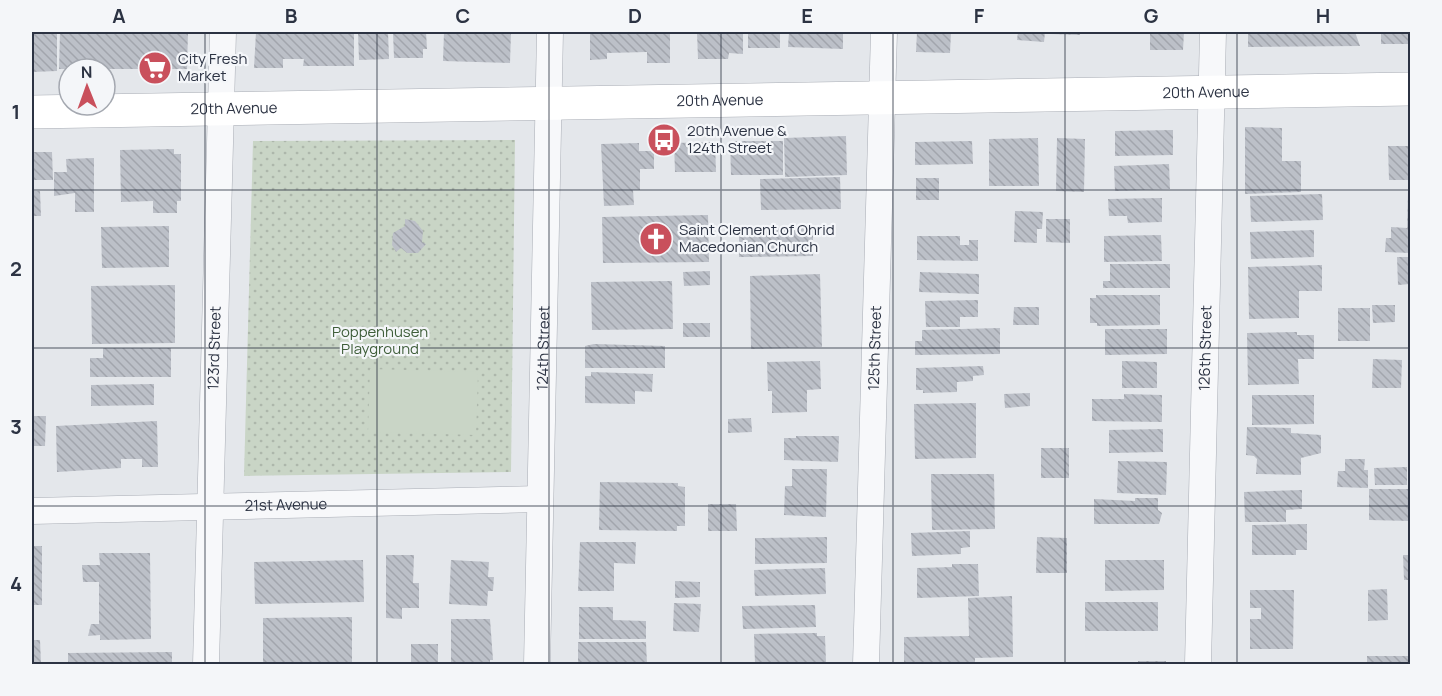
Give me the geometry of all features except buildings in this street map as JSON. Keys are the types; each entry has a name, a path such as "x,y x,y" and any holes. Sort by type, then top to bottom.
{"street":[{"name":"123rd Street","path":"206,664 223,32"},
{"name":"124th Street","path":"537,664 550,32"},
{"name":"125th Street","path":"866,664 884,32"},
{"name":"126th Street","path":"1198,664 1213,32"},
{"name":"20th Avenue","path":"32,112 1410,89"},
{"name":"21st Avenue","path":"32,511 540,499"}],"green space":[{"name":"Poppenhusen Playground","path":"515,140 511,472 244,476 253,141"},
{"path":"370,369 478,372 476,435 368,432"}],"place":[{"name":"City Fresh Market","path":"155,68"},
{"name":"20th Avenue & 124th Street","path":"664,140"},
{"name":"Saint Clement of Ohrid Macedonian Church","path":"656,239"}]}
